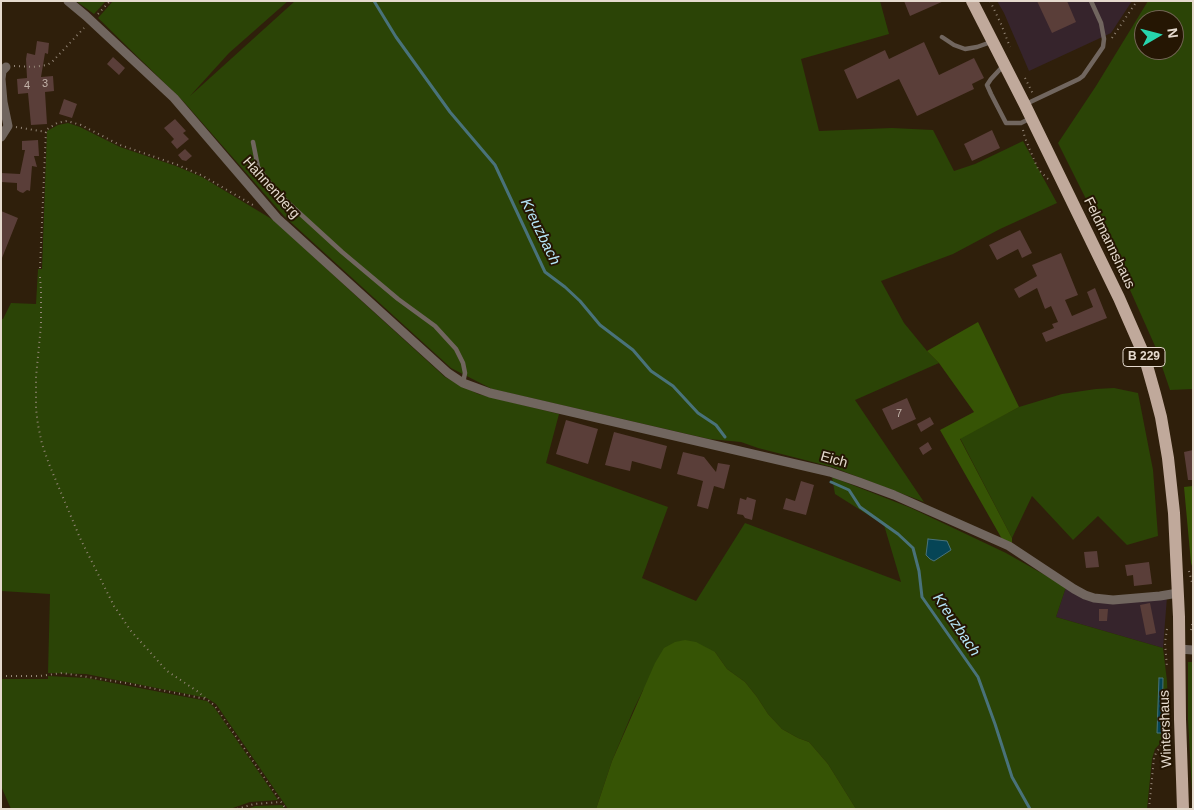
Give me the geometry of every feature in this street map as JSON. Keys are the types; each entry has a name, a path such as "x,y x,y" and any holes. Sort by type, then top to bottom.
{"main road":[{"name":"Feldmannshaus","path":"972,1 1025,105 1026,120 1097,252 1144,355 1153,387 1168,458 1174,513 1178,593"},
{"name":"B 229","path":"1178,593 1179,649"},
{"name":"Wintershaus","path":"1179,649 1183,809"}],"street":[{"name":"Hahnenberg","path":"68,1 174,98 277,218 448,373 464,382"},
{"path":"1,137 8,126 1,79 2,71 6,67"},
{"name":"Eich","path":"464,382 490,393 830,472 894,495 1009,546 1074,590 1085,595 1113,600 1178,593"},
{"path":"1179,649 1193,650"}],"lane":[{"path":"1025,105 1079,79 1103,47 1104,39 1101,23 1091,1"},
{"path":"942,37 954,45 965,49 977,48 992,41"},
{"path":"1004,65 987,85 990,94 1006,123 1026,120"},
{"path":"253,142 258,167 268,182 284,199 342,252 398,299 435,326 456,349 463,362 464,382"}],"path":[{"path":"6,67 33,67 47,65 52,62 110,1"},
{"path":"1103,47 1113,37 1137,1"},
{"path":"1026,120 1025,138 1038,169 1050,181"},
{"path":"40,268 46,130 57,123 67,121 81,125 120,145 178,165 203,176 254,206"},
{"path":"8,126 46,132"},
{"path":"40,277 42,290 36,377 36,409 42,444 80,538 114,606 132,631 167,670 215,706 286,809"},
{"path":"1167,626 1165,643 1168,670"},
{"path":"1,676 40,676 62,672 208,700"},
{"path":"1149,809 1154,758 1170,734"},
{"path":"237,809 254,804 281,802"}],"shaded area":[{"path":"997,1 1132,1 1111,33 1029,71"},
{"path":"1066,587 1084,597 1167,597 1163,648 1056,617"}],"green space":[{"path":"76,1 106,1 94,14"},
{"path":"113,1 288,1 229,53 190,96 295,1 880,1 889,34 801,59 819,131 892,128 933,130 954,171 975,164 1023,141 1057,203 1000,229 953,254 881,281 904,323 939,363 855,400 924,502 832,467 741,442 709,439 492,389 451,368 284,216 184,102 98,18"},
{"path":"1148,1 1193,1 1193,389 1170,390 1155,346 1118,263 1058,143 1134,24 1134,60 1184,60 1184,10 1142,10"},
{"path":"68,123 120,147 202,177 276,222 445,377 478,394 559,414 546,463 668,507 642,578 696,601 745,523 901,582 884,525 835,494 832,477 911,508 1006,553 1066,587 1056,617 1163,648 1167,681 1169,729 1165,738 1155,749 1152,759 1147,809 856,809 828,764 809,742 782,729 768,714 745,682 727,669 715,652 643,690 612,761 596,809 288,809 216,704 207,698 86,674 48,673 50,594 1,591 1,319 3,319 11,303 36,304 38,269 42,269 47,131 58,125"},
{"path":"978,322 1019,407 960,439 1012,538 1012,543 1002,539 940,430 974,412 939,363 927,351"},
{"path":"1114,388 1138,393 1153,470 1158,536 1127,545 1098,516 1073,540 1032,496 1012,538 960,438 1019,407 1062,394"},
{"path":"1193,486 1193,569 1184,487"},
{"path":"685,640 696,642 715,652 727,669 745,682 768,714 782,729 809,742 828,764 856,809 596,809 612,761 655,663 664,648 675,642"},
{"path":"1188,662 1193,662 1193,809 1188,720"},
{"path":"48,676 87,678 207,701 214,707 278,800 250,802 230,809 11,809 1,786 1,679 48,679"},
{"path":"282,805 285,809 247,809 255,806"}],"water":[{"path":"928,539 947,541 951,550 934,561 926,555"},
{"path":"1159,678 1163,678 1162,733 1157,733"}],"building":[{"path":"904,1 944,1 910,16"},
{"path":"1037,1 1067,1 1076,22 1052,33"},
{"path":"37,41 49,43 48,54 45,53 41,77 53,76 54,91 45,92 47,124 31,125 28,93 18,94 17,79 27,78 27,53 35,55"},
{"path":"924,42 939,75 974,58 984,78 972,84 974,89 917,116 899,79 857,99 844,70 885,50 889,59"},
{"path":"113,57 125,68 119,75 107,64"},
{"path":"64,99 77,104 72,118 59,114"},
{"path":"175,119 186,131 183,133 189,139 177,149 171,142 174,139 164,128"},
{"path":"992,130 1000,148 972,161 964,144"},
{"path":"38,140 39,156 34,156 37,167 32,166 30,191 27,190 23,193 17,190 17,183 1,182 1,173 20,174 25,150 22,150 22,141"},
{"path":"185,149 192,156 186,161 182,160 178,155"},
{"path":"1,211 18,218 2,258 1,258"},
{"path":"1020,230 1032,253 1022,258 1018,249 997,260 989,245"},
{"path":"1061,253 1078,295 1065,300 1072,316 1093,307 1087,292 1095,288 1107,318 1046,342 1042,333 1054,328 1052,324 1058,322 1051,306 1045,309 1037,288 1019,298 1014,289 1037,276 1032,265"},
{"path":"907,398 916,419 892,430 882,409"},
{"path":"930,417 934,424 921,432 917,424"},
{"path":"566,420 598,429 588,464 556,454"},
{"path":"614,432 667,446 661,469 632,461 630,471 605,465"},
{"path":"928,442 932,449 923,455 919,448"},
{"path":"1193,450 1193,480 1188,480 1184,452"},
{"path":"683,452 704,457 716,472 718,463 730,465 724,489 714,486 708,509 697,506 703,481 677,474"},
{"path":"801,481 814,485 806,515 783,509 786,498 795,501"},
{"path":"747,497 756,500 752,520 737,514 740,498 746,500"},
{"path":"1097,551 1099,567 1086,568 1084,552"},
{"path":"1149,562 1152,584 1134,586 1133,575 1127,576 1125,565"},
{"path":"1150,603 1156,633 1146,635 1140,605"},
{"path":"1099,609 1108,609 1107,621 1099,621"}],"waterway":[{"name":"Kreuzbach","path":"374,1 396,37 450,112 495,165 545,272 580,301 600,325 633,350 651,371 673,386 698,413 716,425 725,437"},
{"name":"Kreuzbach","path":"831,482 849,490 860,507 898,534 913,548 919,571 922,597 978,677 1012,777 1030,809"}]}
